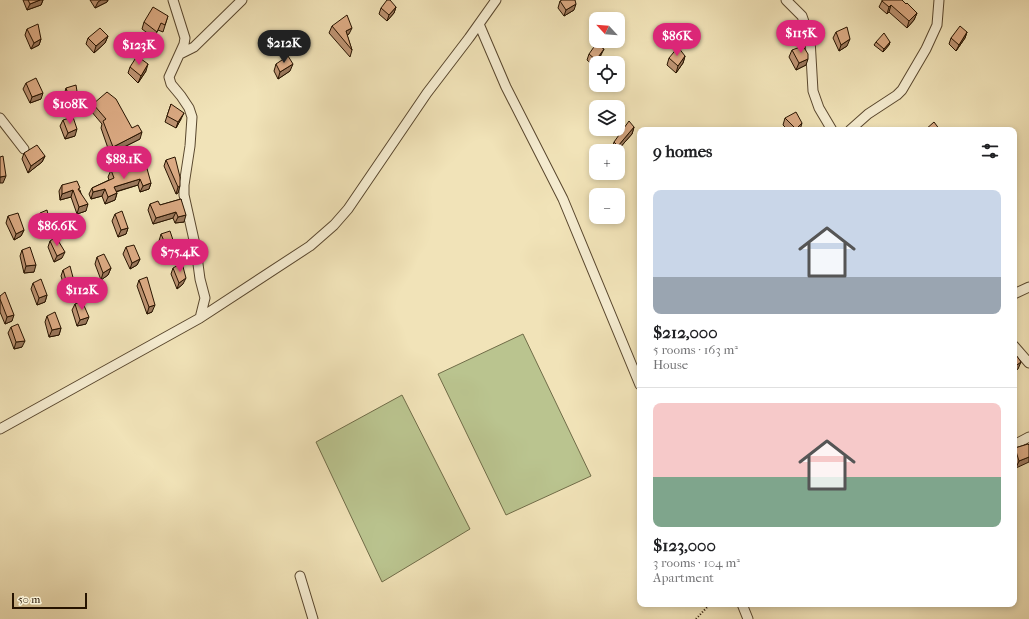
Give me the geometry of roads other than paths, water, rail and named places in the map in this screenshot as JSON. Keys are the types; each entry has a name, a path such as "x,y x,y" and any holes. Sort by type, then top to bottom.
{"street":[{"path":"173,0 185,38 180,54 169,76 171,84 189,108 192,117 184,195 196,249 200,280 205,298 200,318"},
{"path":"180,54 194,47 242,0"},
{"path":"0,429 200,318 310,246 334,225 348,209 427,93 496,0"},
{"path":"786,0 802,16 810,39 813,91 819,108 830,127"},
{"path":"853,127 868,114 897,95 902,90 926,49 937,25 939,0"},
{"path":"479,24 506,87 563,199 637,378"},
{"path":"0,118 24,149"},
{"path":"1017,293 1029,287"},
{"path":"1017,350 1029,364"},
{"path":"1017,443 1029,437"},
{"path":"300,576 313,619"},
{"path":"743,607 748,619"}]}
